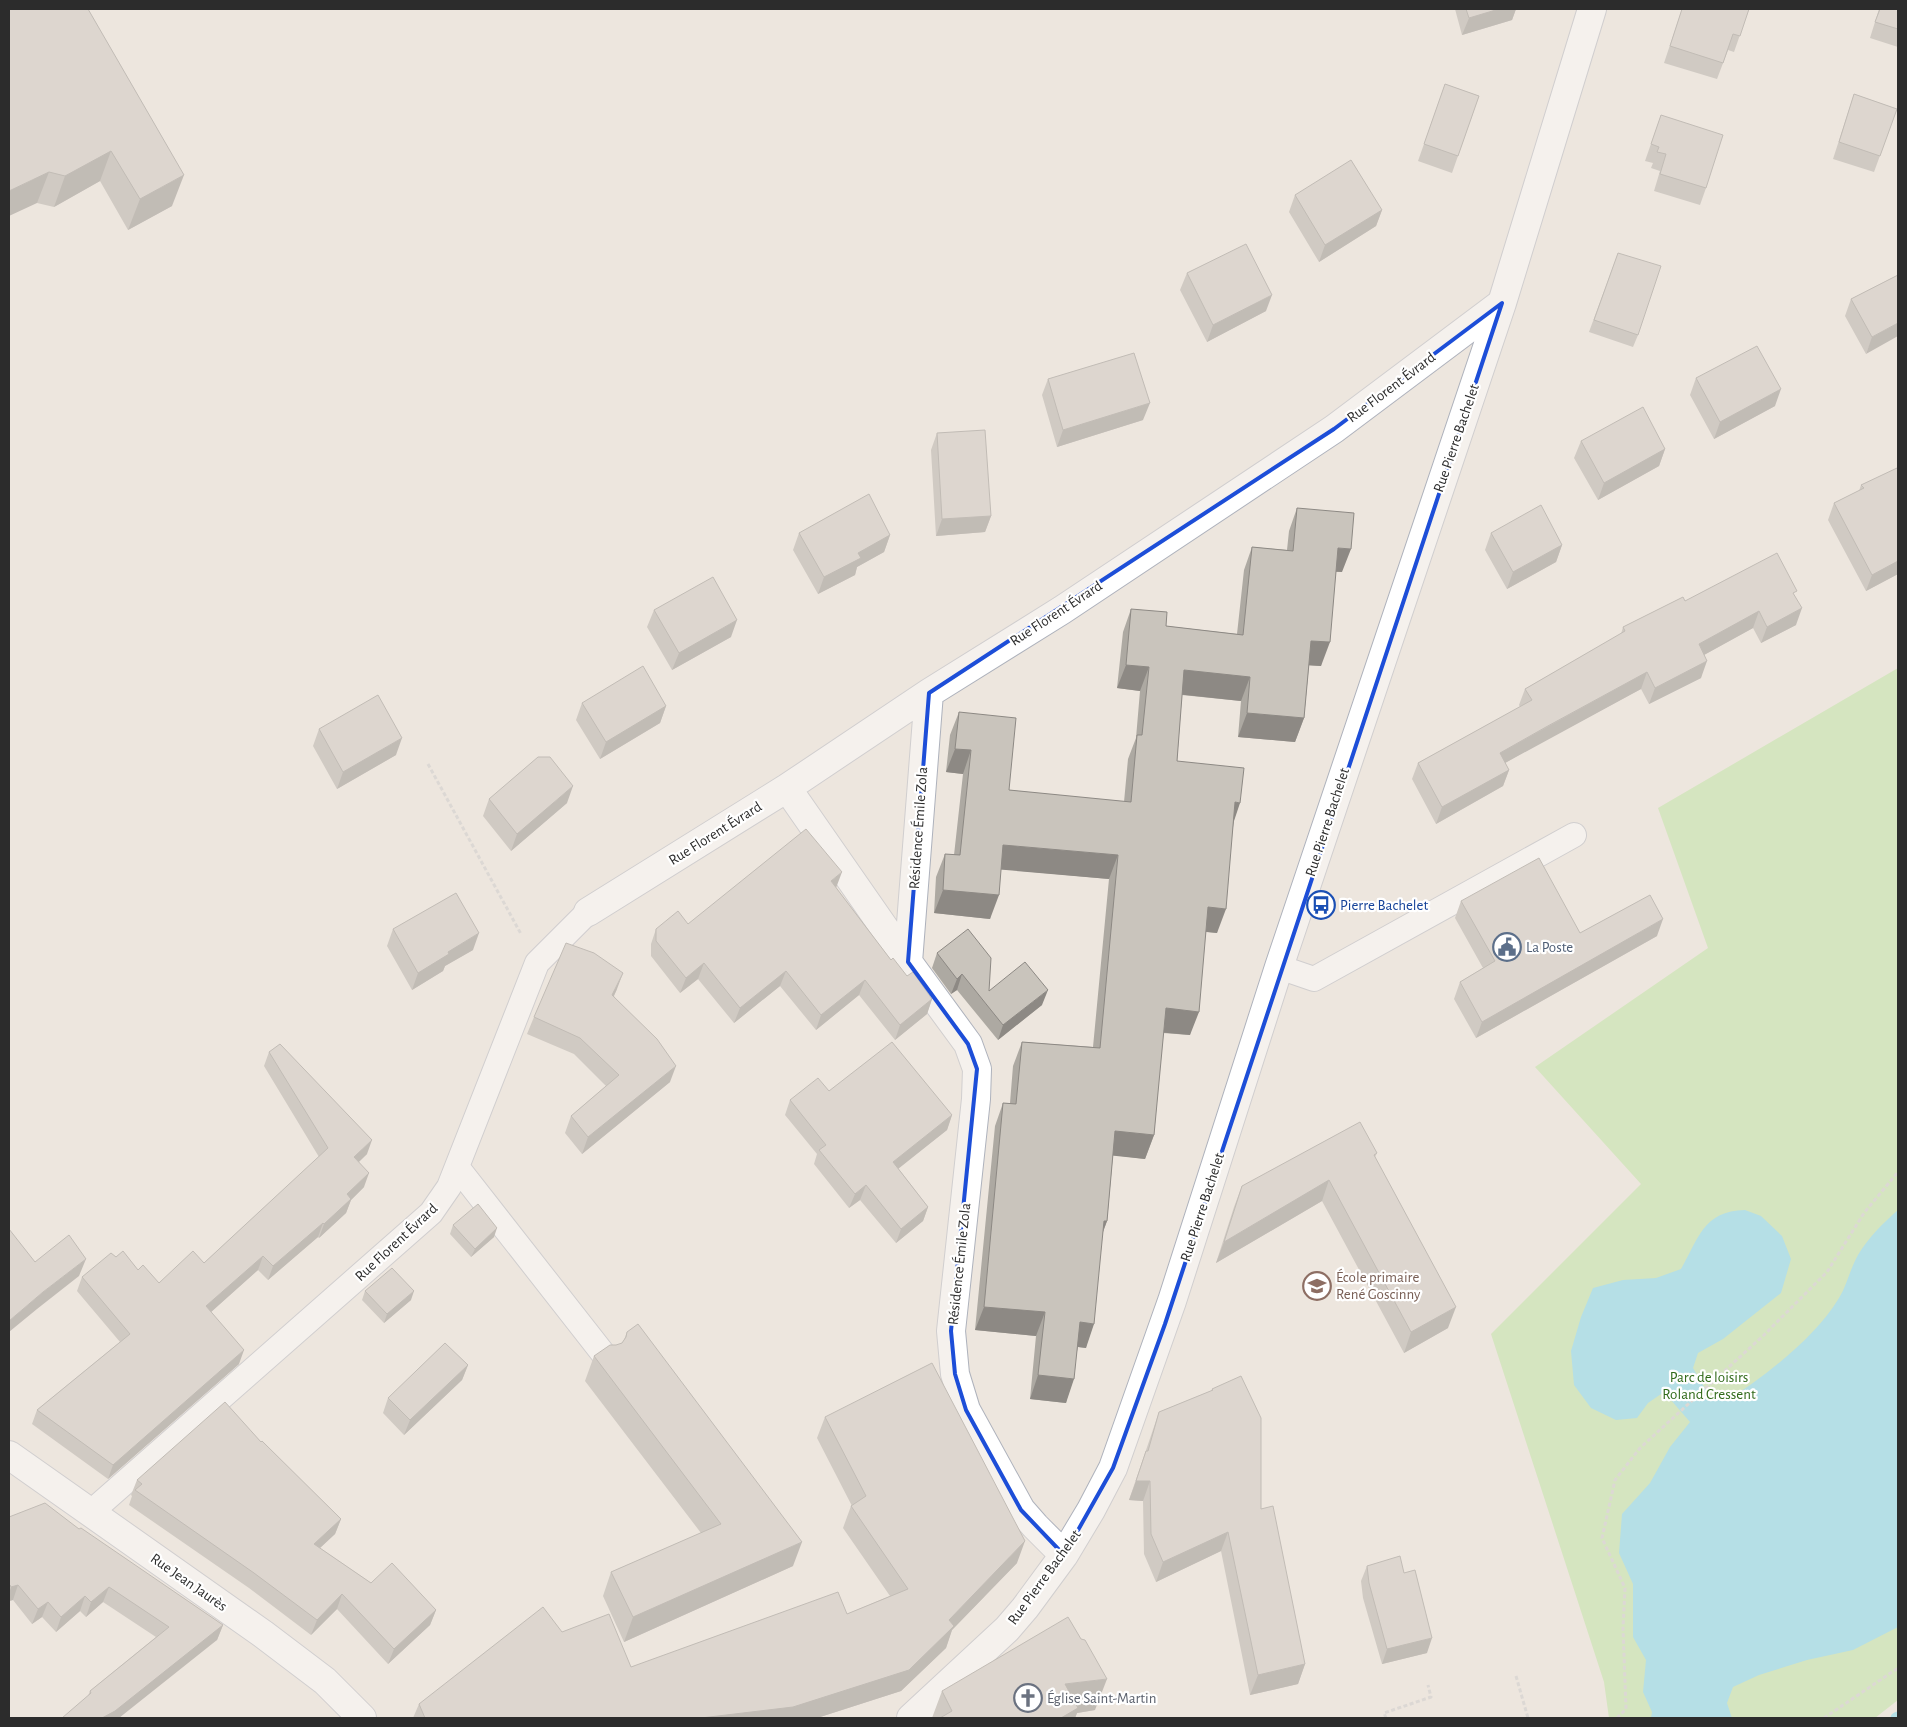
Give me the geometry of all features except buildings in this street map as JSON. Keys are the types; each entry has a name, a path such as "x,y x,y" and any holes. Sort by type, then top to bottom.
{"street":[{"name":"Rue Pierre Bachelet","path":"911,1718 1007,1629 1064,1554 1091,1510 1112,1468 1172,1301 1279,967 1502,303 1592,9"},
{"name":"Rue Florent Évrard","path":"588,912 788,788 929,693 1062,610 1334,429 1502,303"},
{"name":"Résidence Émile Zola","path":"908,962 929,693"},
{"name":"Résidence Émile Zola","path":"788,788 908,962 968,1044 976,1069 976,1099 952,1331 955,1374 966,1410 1021,1510 1034,1526 1064,1554"},
{"name":"Rue Jean Jaurès","path":"9,1455 263,1634 325,1681 362,1718"}],"lane":[{"path":"1279,967 1314,979 1574,835"},
{"name":"Rue Florent Évrard","path":"90,1513 431,1213 449,1187 537,963 588,912"},
{"path":"457,1167 605,1356"}],"path":[{"path":"428,764 537,963"},
{"path":"1617,1718 1626,1709 1623,1628 1625,1588 1602,1538 1615,1480 1640,1448 1764,1335 1827,1272 1864,1213 1898,1172"},
{"path":"1824,1718 1898,1668"},
{"path":"1516,1676 1528,1718"},
{"path":"1386,1718 1384,1713 1431,1697 1428,1685"}],"highlighted area":[{"path":"1502,303 1165,1324 1113,1468 1064,1555 1021,1510 966,1410 955,1374 951,1331 977,1069 968,1044 908,962 929,693 1334,429"}],"green space":[{"name":"Parc de loisirs Roland Cressent","path":"1898,668 1898,1700 1875,1718 1609,1718 1604,1682 1491,1334 1641,1184 1535,1067 1708,948 1658,808"}],"water":[{"path":"1745,1210 1761,1216 1782,1236 1791,1259 1781,1293 1723,1339 1698,1353 1693,1368 1710,1397 1727,1401 1773,1368 1816,1328 1839,1298 1855,1260 1866,1243 1898,1210 1898,1627 1853,1650 1807,1660 1759,1675 1733,1687 1727,1703 1732,1718 1651,1718 1652,1712 1643,1692 1646,1660 1633,1637 1633,1584 1619,1553 1622,1514 1650,1483 1670,1447 1690,1422 1664,1392 1648,1403 1637,1418 1616,1420 1591,1408 1574,1385 1571,1351 1581,1317 1593,1288 1623,1280 1656,1278 1681,1269 1698,1237 1711,1221 1720,1215"}],"place":[{"name":"Pierre Bachelet","path":"1321,905"},
{"name":"La Poste","path":"1507,947"},
{"name":"École primaire René Goscinny","path":"1317,1286"},
{"name":"Église Saint-Martin","path":"1028,1698"}]}
